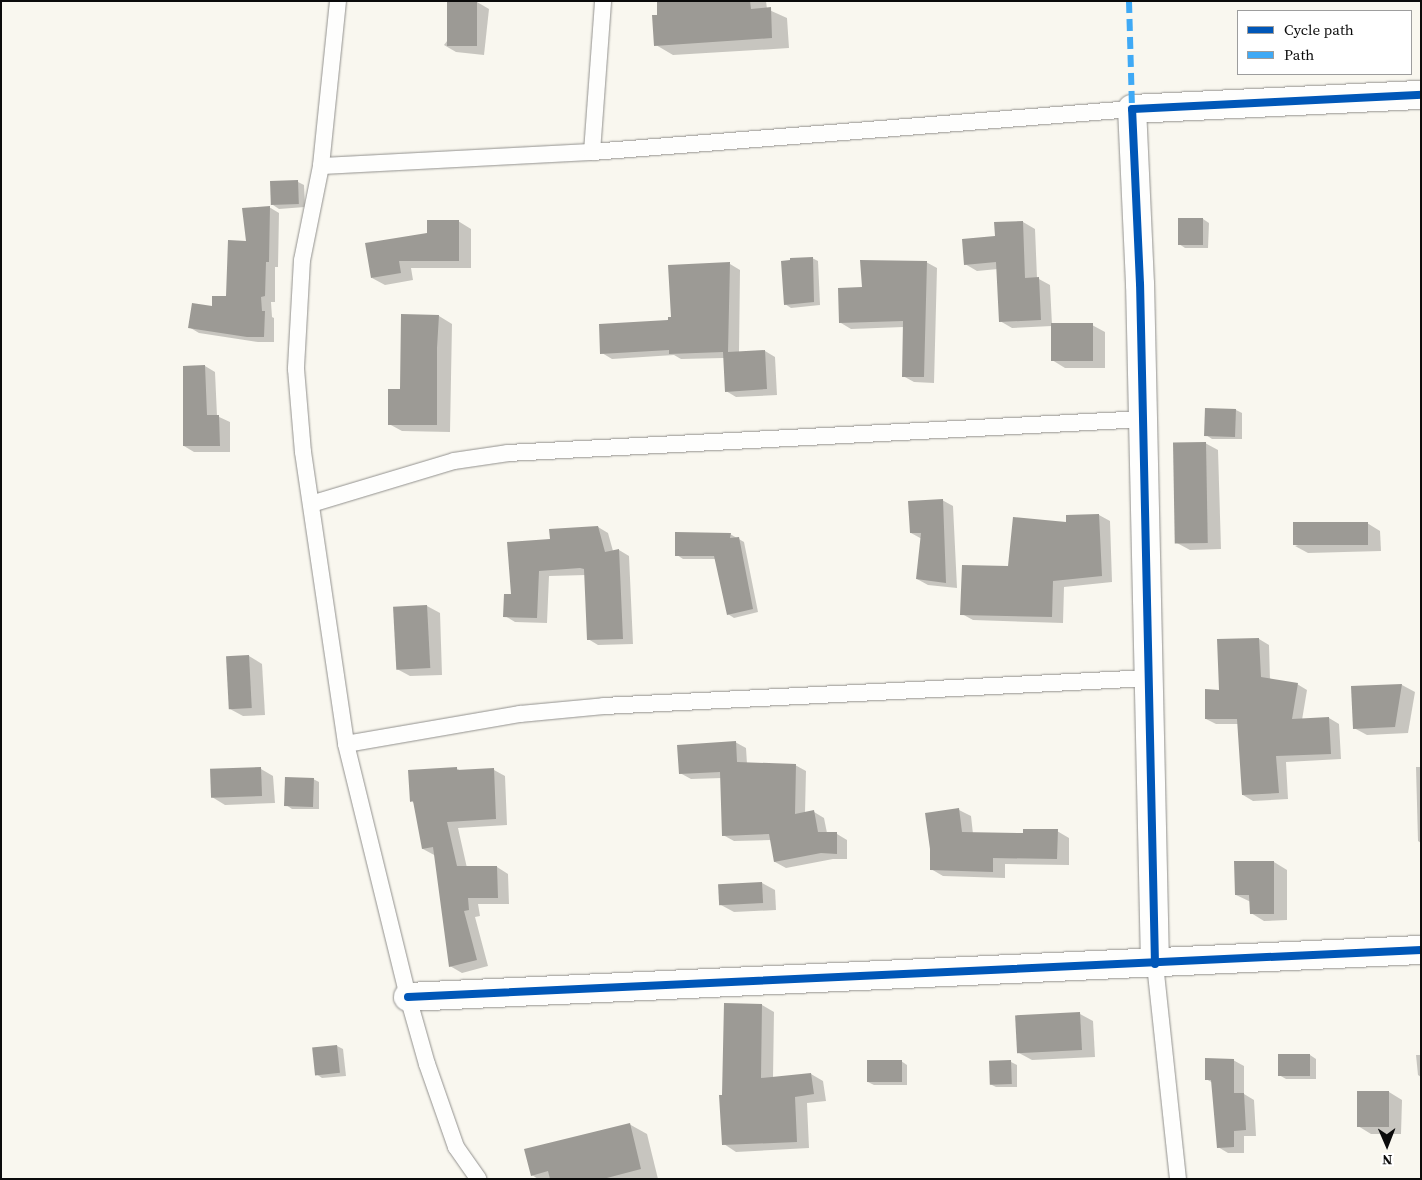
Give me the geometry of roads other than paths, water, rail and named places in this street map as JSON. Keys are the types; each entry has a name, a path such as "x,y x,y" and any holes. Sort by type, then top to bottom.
{"street":[{"path":"1156,964 1140,284 1132,109 1421,95"},
{"path":"408,997 1156,964 1421,950"}],"lane":[{"path":"338,1 321,166 302,260 296,369 311,504 346,744 408,997 426,1064 456,1147 478,1179"},
{"path":"592,152 603,1"},
{"path":"321,166 592,152 1132,109"},
{"path":"311,504 454,461 508,453 1143,420"},
{"path":"346,744 520,714 604,706 1149,678"},
{"path":"1156,964 1178,1179"}]}
